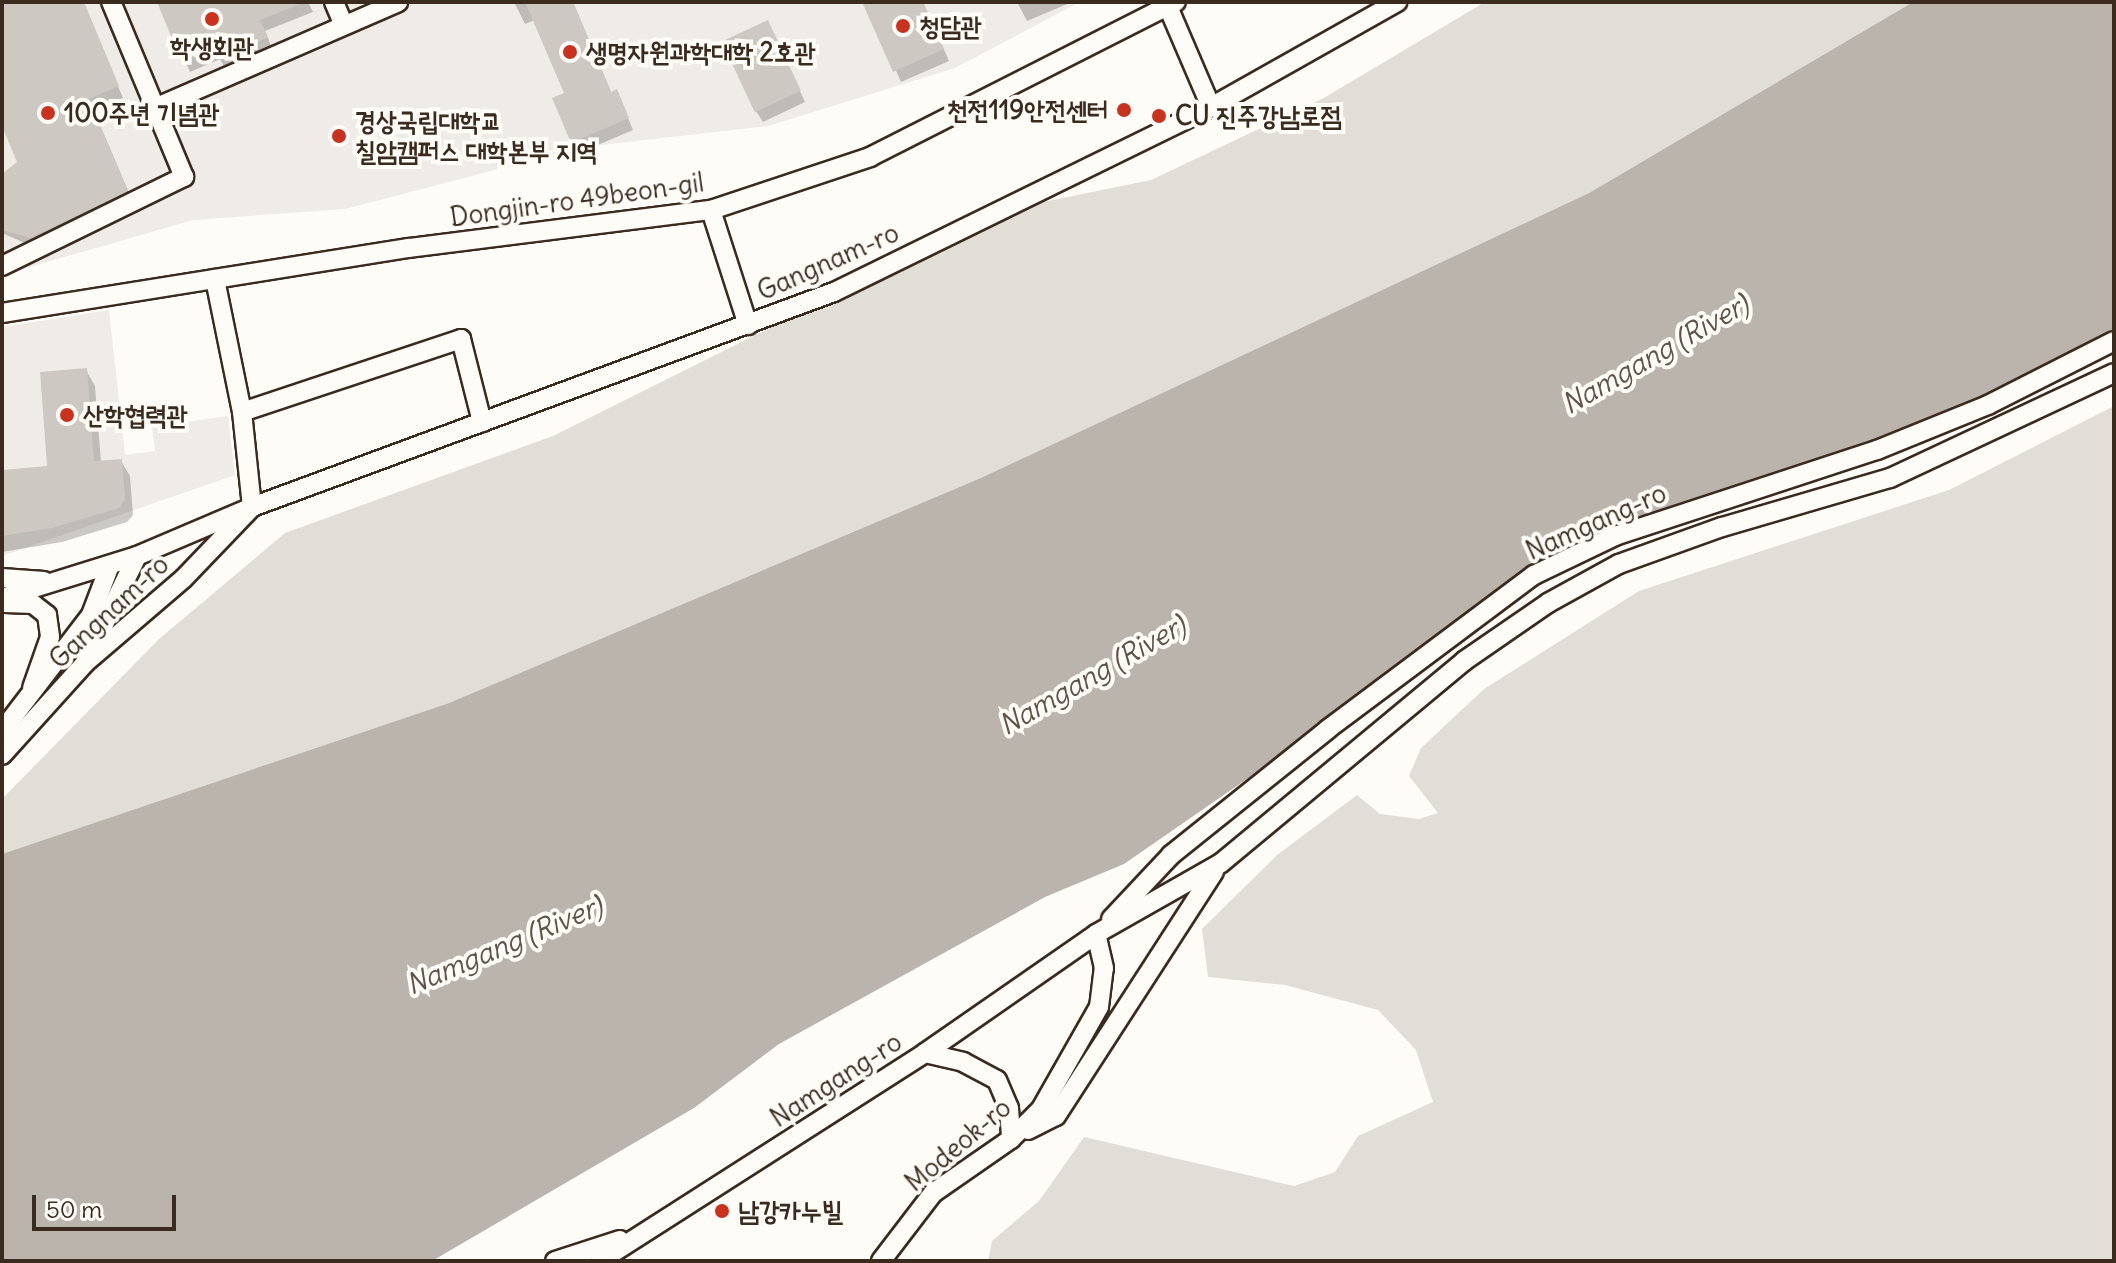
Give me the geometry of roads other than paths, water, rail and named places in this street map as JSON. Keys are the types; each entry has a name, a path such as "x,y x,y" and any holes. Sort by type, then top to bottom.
{"street":[{"path":"2,266 184,177 111,2"},
{"path":"334,2 344,25"},
{"path":"157,107 398,2"},
{"name":"Gangnam-ro","path":"2,731 25,706 91,615 110,565 252,507 834,292 1211,107 1397,2"},
{"path":"1170,4 1211,107"},
{"name":"Dongjin-ro 49beon-gil","path":"2,313 215,279 711,210 870,157 1170,4"},
{"path":"711,210 748,325"},
{"path":"215,279 242,412 252,507"},
{"path":"242,412 461,339 482,422"},
{"name":"Namgang-ro","path":"1096,934 1171,855 1328,729 1534,575 1615,536 1905,439 1988,405 2114,341"},
{"name":"Namgang-ro","path":"600,1261 653,1230 925,1053 1096,934 1221,863 1464,661 1548,603 1619,564 1890,478 2114,373"},
{"name":"Gangnam-ro","path":"2,755 85,663 184,578 252,507"},
{"path":"85,663 137,556"},
{"path":"2,601 110,565"},
{"path":"2,578 55,581"},
{"path":"2,601 33,604 47,615 50,637 25,706"},
{"path":"925,1053 963,1062 997,1080 1009,1108 1011,1139 1056,1116 1189,904 1221,863"},
{"name":"Modeok-ro","path":"881,1261 933,1193 1011,1139 1041,1109 1099,1007 1104,968 1096,934"},
{"path":"555,1261 653,1230"},
{"path":"617,1261 653,1230"}],"water":[{"name":"Namgang (River)","path":"1913,2 2114,2 2114,344 2024,392 1569,556 1124,864 1045,897 779,1044 694,1108 432,1261 2,1261 2,854 449,703 983,477 1589,193"}],"place":[{"name":"학생회관","path":"212,19"},
{"name":"청담관","path":"903,26"},
{"name":"생명자원과학대학 2호관","path":"570,52"},
{"name":"천전119안전센터","path":"1124,110"},
{"name":"100주년 기념관","path":"48,113"},
{"name":"CU 진주강남로점","path":"1159,116"},
{"name":"경상국립대학교 칠암캠퍼스 대학본부 지역","path":"339,136"},
{"name":"산학협력관","path":"67,415"},
{"name":"남강카누빌","path":"722,1211"}]}
